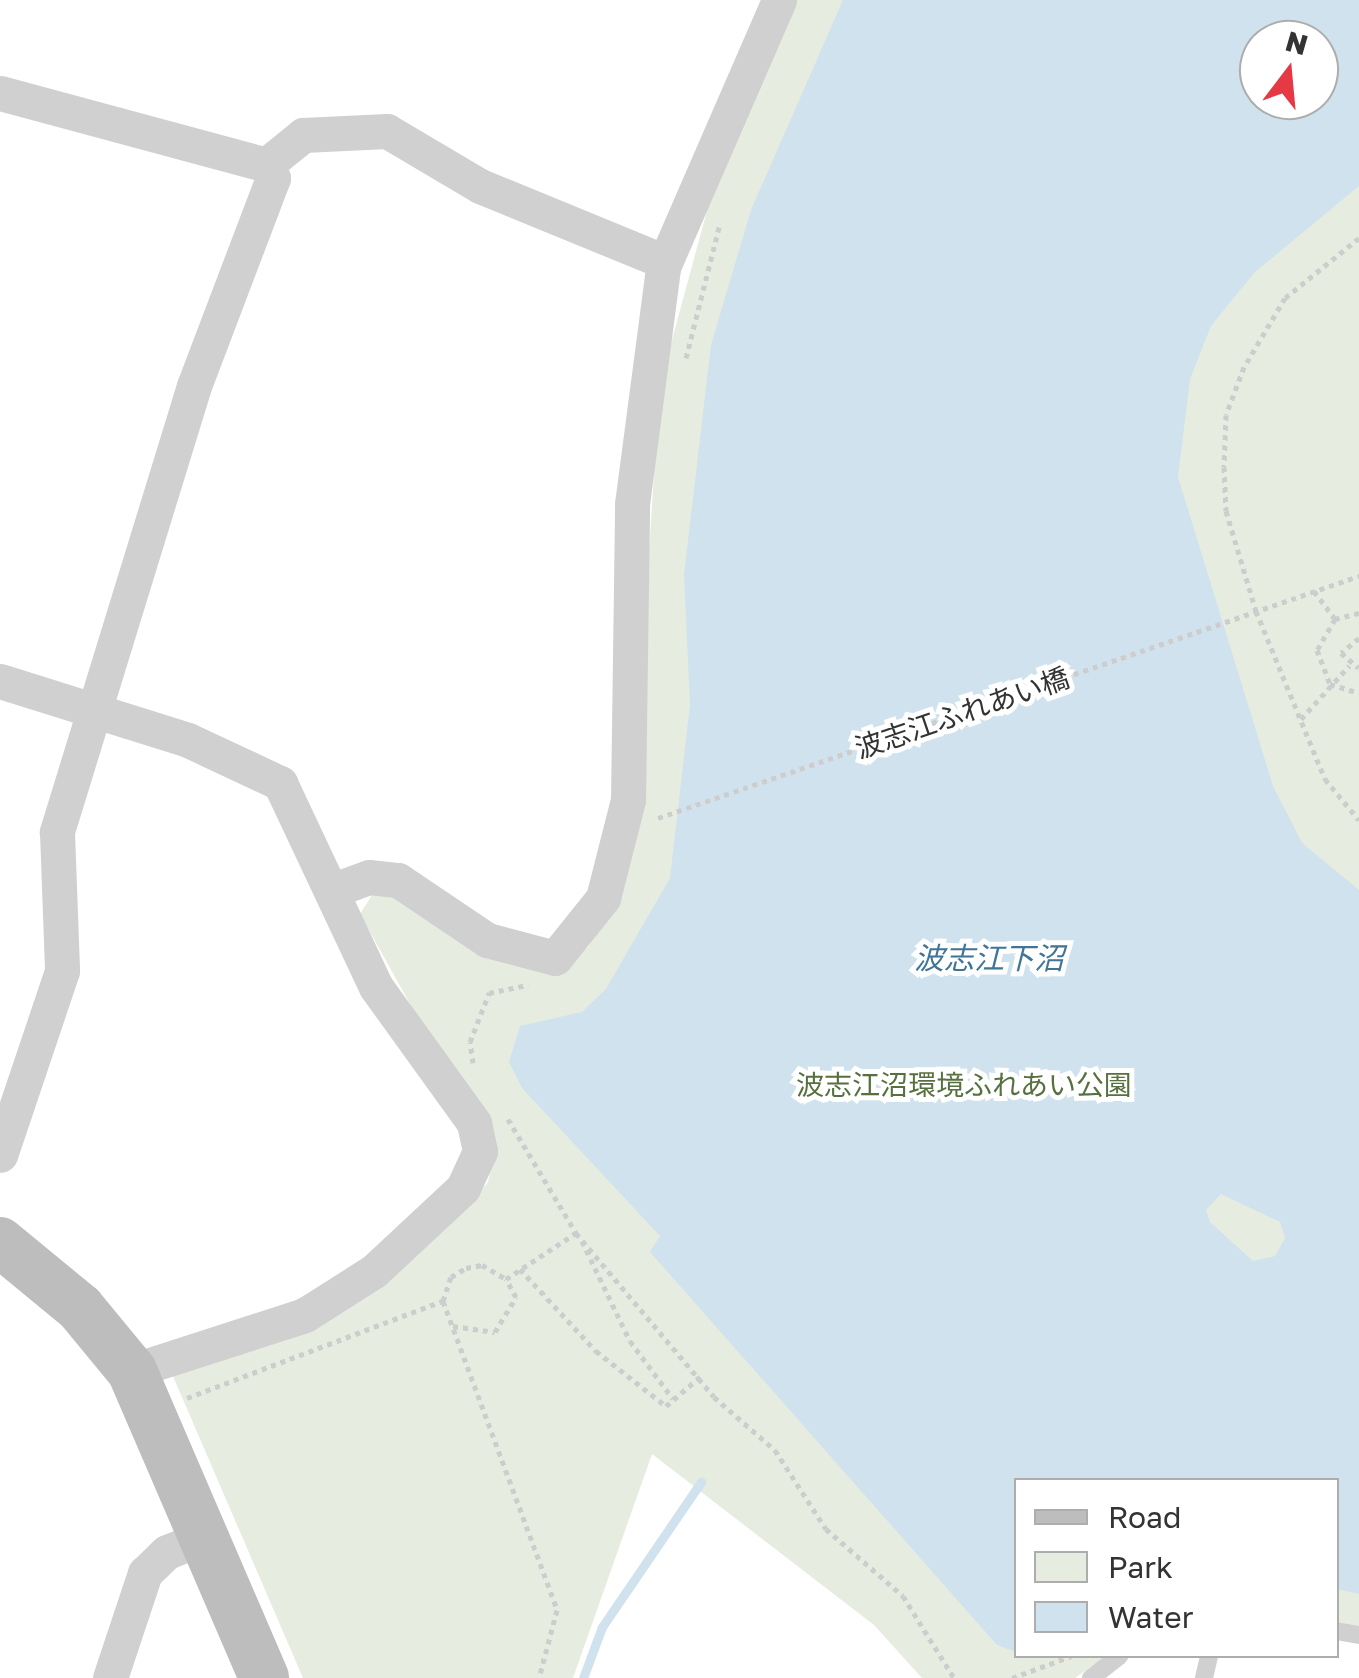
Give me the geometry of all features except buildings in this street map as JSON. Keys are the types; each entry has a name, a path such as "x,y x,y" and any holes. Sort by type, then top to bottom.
{"street":[{"path":"331,891 369,877 398,880 486,940 555,958 603,898 628,800 632,504 664,262 780,0"},
{"path":"0,93 266,164 273,178 194,386 57,832 62,971 0,1156"},
{"path":"266,164 303,135 387,132 480,186 664,262"},
{"path":"0,682 94,706 280,783 376,987 474,1123 475,1168 423,1231 305,1315 132,1371"},
{"path":"0,1242 80,1308 132,1371 208,1536 264,1678"},
{"path":"110,1678 145,1574 166,1552 208,1536"}],"lane":[{"path":"1092,1678 1117,1658"}],"path":[{"path":"682,378 725,211"},
{"path":"1359,238 1285,298 1226,415 1226,512 1256,611 1325,779 1359,820"},
{"name":"波志江ふれあい橋","path":"668,814 1359,576"},
{"path":"1314,591 1335,620"},
{"path":"1359,613 1335,620 1316,650 1330,684 1359,694"},
{"path":"1349,666 1342,648 1359,638"},
{"path":"1301,718 1349,666"},
{"path":"1349,666 1359,668"},
{"path":"650,820 651,800"},
{"path":"484,1082 470,1056 483,1003 500,989 534,984"},
{"path":"504,1114 578,1236 630,1340 674,1400"},
{"path":"506,1279 578,1236"},
{"path":"578,1236 700,1376 775,1450 826,1529 903,1596 954,1678"},
{"path":"452,1326 496,1332 516,1297 506,1279 482,1264 466,1268 451,1277 443,1301 452,1326 557,1610 539,1678"},
{"path":"520,1270 596,1351 666,1406 700,1376"},
{"path":"187,1398 443,1301"},
{"path":"1012,1678 1066,1658"}],"green space":[{"name":"波志江下沼","path":"790,0 1359,0 1359,1628 1339,1624 1339,1478 1014,1478 1014,1658 1102,1658 1075,1678 922,1678 874,1625 652,1454 573,1678 303,1678 169,1367 464,1211 488,1182 494,1155 360,914 374,892 392,894 561,969 588,947 628,872 660,384 714,185"}],"water":[{"name":"波志江下沼","path":"843,0 1359,0 1359,186 1254,273 1211,326 1190,379 1178,477 1273,786 1302,843 1359,890 1359,1594 1339,1589 1339,1478 1014,1478 1014,1651 997,1645 650,1252 660,1236 522,1088 509,1062 520,1026 582,1012 606,989 670,878 690,705 684,575 711,345 751,210","holes":["1221,1194 1280,1222 1285,1238 1275,1256 1253,1261 1210,1222 1206,1210"]}],"waterway":[{"path":"583,1678 602,1627 701,1482"}],"park label":[{"name":"波志江沼環境ふれあい公園","path":"964,1085"}]}
